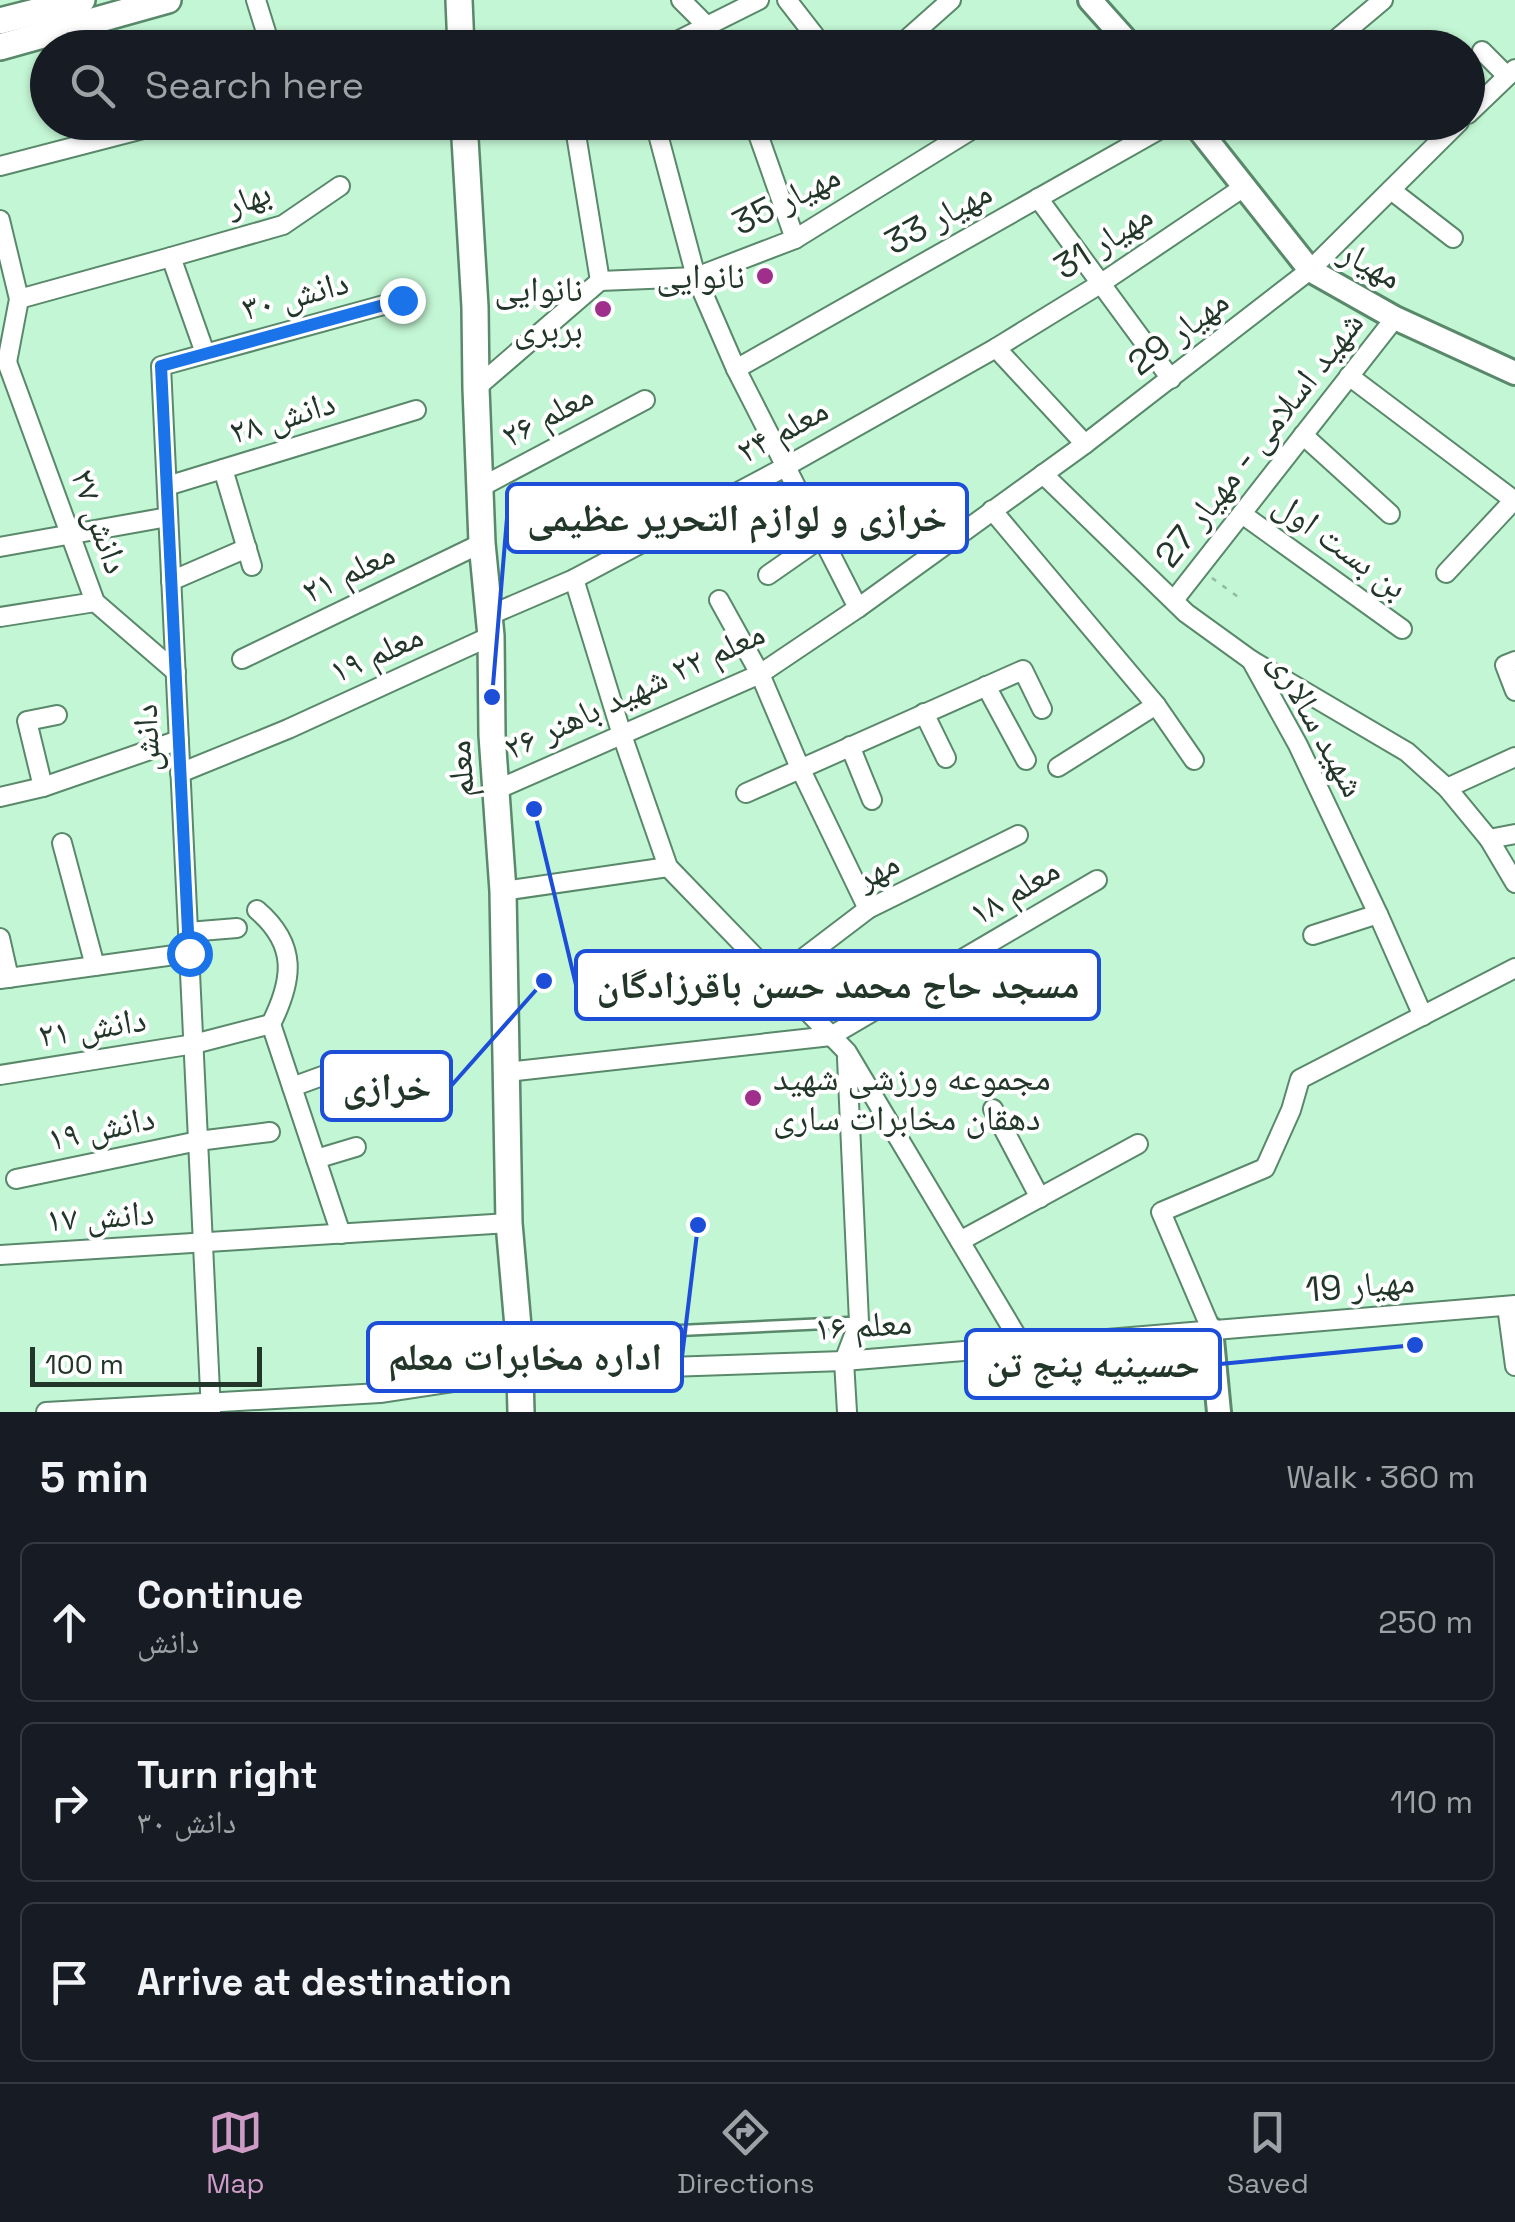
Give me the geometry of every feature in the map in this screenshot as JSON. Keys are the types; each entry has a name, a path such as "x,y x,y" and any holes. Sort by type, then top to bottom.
{"main road":[{"path":"0,21 82,0"},
{"path":"63,30 168,0"},
{"path":"459,0 460,30"},
{"path":"0,48 30,39"},
{"name":"معلم","path":"465,140 482,543 503,891 509,1223 521,1412"}],"street":[{"path":"256,0 265,30"},
{"path":"681,0 707,26"},
{"path":"699,30 758,0"},
{"path":"787,0 811,30"},
{"path":"918,30 952,0"},
{"path":"1090,0 1111,30"},
{"path":"1348,30 1383,0"},
{"path":"1485,53 1511,72 1485,97"},
{"path":"0,166 100,140"},
{"path":"476,388 600,282 577,140"},
{"path":"660,140 696,277 736,369 858,608"},
{"path":"760,140 795,239"},
{"name":"مهیار 35","path":"600,282 696,277 795,239 955,140"},
{"name":"مهیار 33","path":"736,369 1141,140"},
{"name":"مهیار","path":"1207,140 1310,270 1394,318 1515,372"},
{"name":"مهیار 29","path":"1043,474 1310,270 1391,190 1430,140"},
{"name":"بهار","path":"171,257 283,225 340,186"},
{"name":"مهیار 31","path":"996,348 1244,187"},
{"path":"1391,190 1453,238"},
{"path":"1038,198 1171,379"},
{"path":"0,220 19,299 4,362"},
{"path":"19,299 171,257 205,353"},
{"name":"دانش ۳۰","path":"205,353 402,300"},
{"name":"شهید اسلامی - مهیار 27","path":"1174,600 1394,318"},
{"path":"996,348 1085,444"},
{"name":"معلم ۲۴","path":"490,626 996,348"},
{"name":"دانش","path":"205,353 161,366 211,1407"},
{"name":"دانش ۲۷","path":"4,362 95,602 176,672"},
{"path":"1349,376 1514,500 1446,573"},
{"name":"معلم ۲۶","path":"480,488 644,400"},
{"name":"دانش ۲۸","path":"167,486 416,410"},
{"path":"1303,435 1390,514"},
{"path":"171,580 249,557 223,469"},
{"name":"معلم ۲۲ شهید باهنر ۲۶","path":"496,790 760,674 1043,474"},
{"name":"شهید سالاری","path":"1043,474 1186,613 1251,660 1298,744 1423,1016"},
{"path":"992,510 1156,705 1194,760"},
{"name":"بن بست اول","path":"1242,514 1402,629"},
{"path":"0,548 168,517"},
{"path":"768,576 822,538"},
{"name":"معلم ۲۱","path":"242,659 482,543"},
{"path":"574,579 668,867 846,1052 1022,1345"},
{"path":"719,600 760,674 868,909"},
{"path":"0,616 95,602"},
{"name":"معلم ۱۹","path":"180,774 288,729 490,626"},
{"path":"1251,660 1406,752 1447,788 1490,839 1515,883"},
{"path":"1515,661 1505,665 1515,691"},
{"path":"746,793 1023,670 1042,708"},
{"path":"986,686 1026,760"},
{"path":"1058,767 1156,705"},
{"path":"924,713 946,758"},
{"path":"44,787 28,721 56,715"},
{"path":"0,797 44,787 179,740"},
{"path":"850,746 872,800"},
{"path":"1447,788 1515,757"},
{"path":"1490,839 1515,834"},
{"name":"مهر","path":"776,979 868,909 1018,836"},
{"path":"62,843 95,966"},
{"path":"503,891 668,867"},
{"name":"معلم ۱۸","path":"507,1072 832,1036 1097,880"},
{"path":"257,910 282,941 289,971 284,998 270,1024 340,1234"},
{"path":"1313,935 1378,914"},
{"path":"188,932 237,928"},
{"path":"0,938 4,978 189,953"},
{"path":"1219,1412 1210,1330 1161,1212 1265,1168 1300,1080 1515,968"},
{"name":"دانش ٢١","path":"0,1075 194,1044 270,1024"},
{"path":"846,1052 860,1322 844,1360 847,1412"},
{"path":"292,1087 336,1071"},
{"path":"993,1108 1040,1198"},
{"name":"دانش ١٩","path":"16,1179 198,1141 270,1132"},
{"path":"960,1241 1138,1144"},
{"path":"316,1159 356,1147"},
{"name":"دانش ۱۷","path":"0,1255 509,1223"},
{"path":"1511,1305 1515,1366"},
{"name":"مهیار 19","path":"1210,1330 1511,1305"},
{"name":"معلم ۱۶","path":"46,1412 211,1407 380,1393 520,1372 844,1360 1210,1330"}],"lane":[{"path":"519,1338 860,1322"}],"path":[{"path":"1199,569 1241,600"}],"place":[{"name":"نانوایی","path":"765,276"},
{"name":"نانوایی بربری","path":"603,309"},
{"name":"خرازی و لوازم التحریر عظیمی","path":"492,697"},
{"name":"مسجد حاج محمد حسن باقرزادگان","path":"534,809"},
{"name":"خرازی","path":"544,981"},
{"name":"مجموعه ورزشی شهید دهقان مخابرات ساری","path":"753,1098"},
{"name":"اداره مخابرات معلم","path":"698,1225"},
{"name":"حسینیه پنج تن","path":"1415,1345"}],"route":[{"path":"189,953 161,366 402,300"}]}
